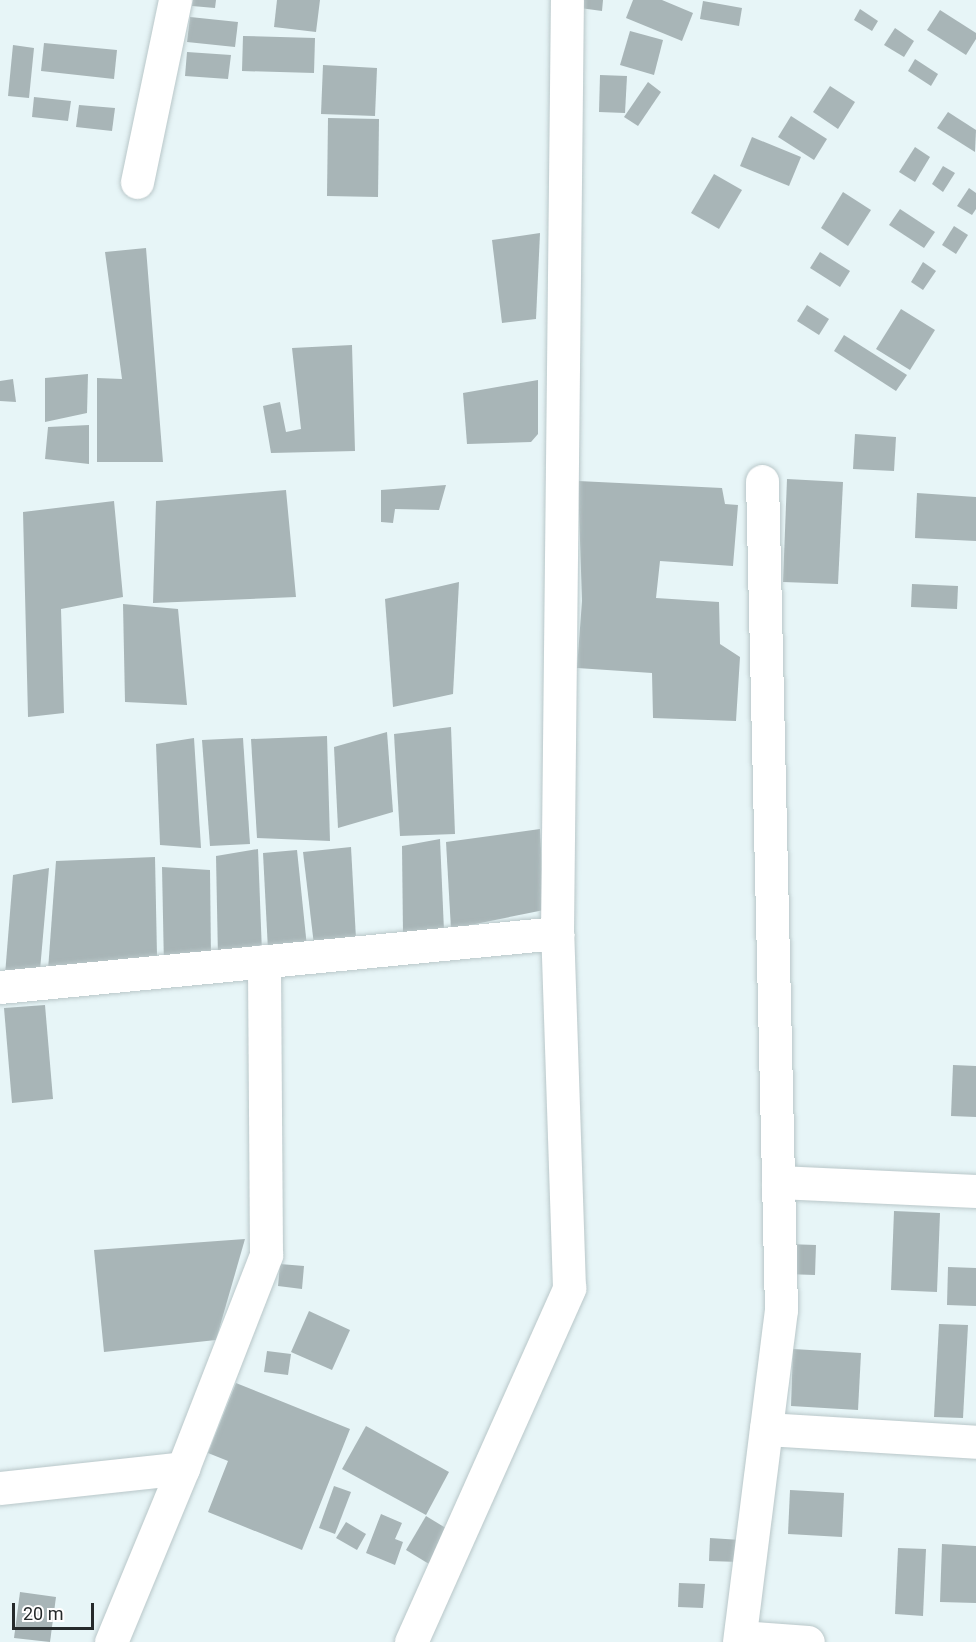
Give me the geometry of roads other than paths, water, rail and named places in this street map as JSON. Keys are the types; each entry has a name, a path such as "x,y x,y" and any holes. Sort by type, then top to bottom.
{"street":[{"path":"137,182 175,0"},
{"path":"411,1642 569,1288 557,933 567,0"},
{"path":"762,481 781,1310 739,1640 808,1642"},
{"path":"0,987 557,933"},
{"path":"111,1642 183,1468 266,1255 264,961"},
{"path":"778,1182 976,1191"},
{"path":"766,1429 976,1442"},
{"path":"0,1488 183,1468"}]}
